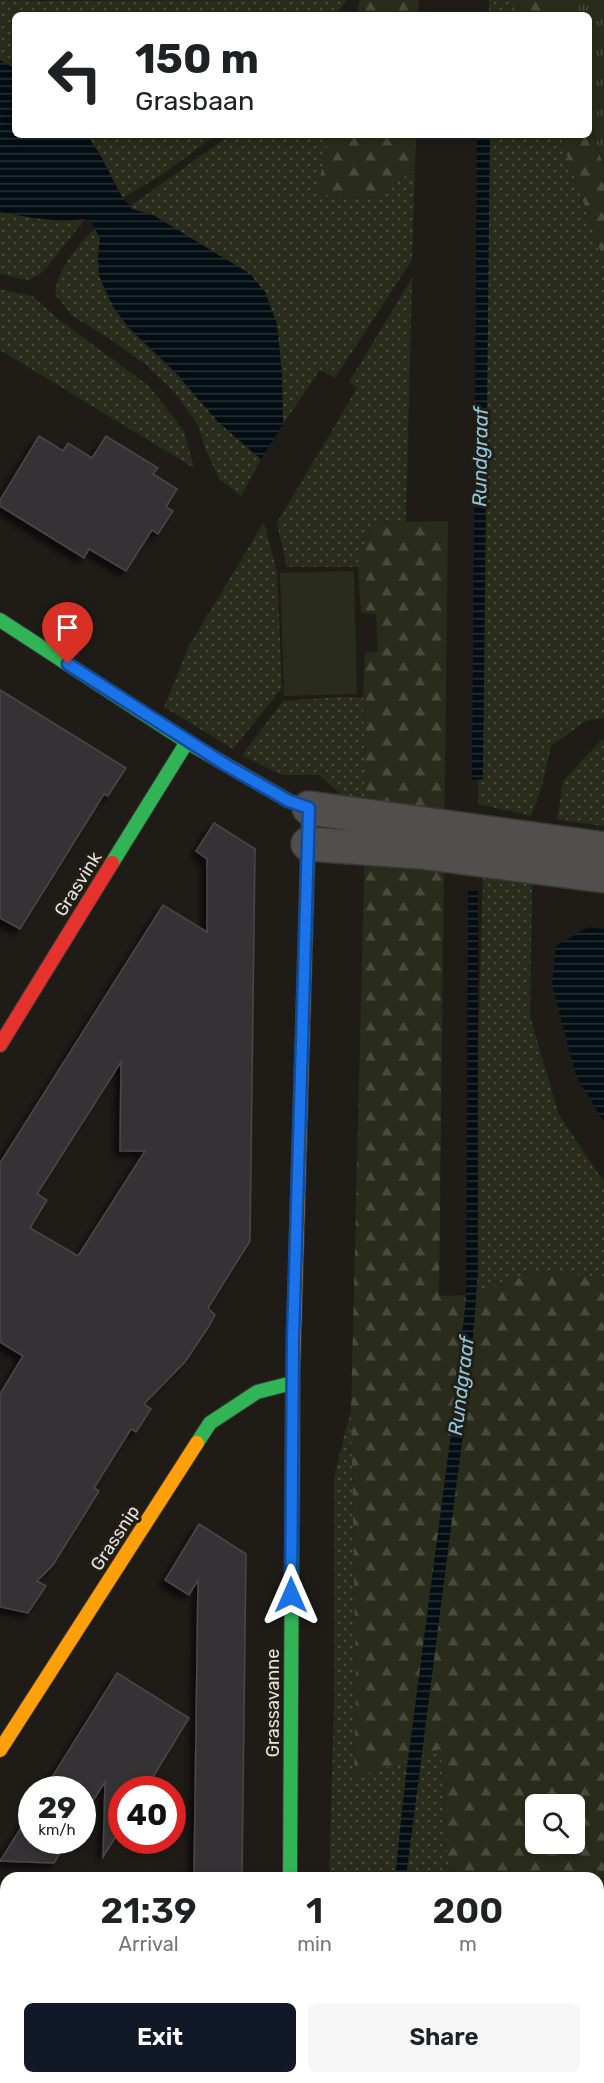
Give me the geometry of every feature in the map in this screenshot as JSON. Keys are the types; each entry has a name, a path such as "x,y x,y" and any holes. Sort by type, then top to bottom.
{"street":[{"path":"0,620 187,742 289,801 309,808 604,849"},
{"name":"Grasvink","path":"0,1045 187,742"},
{"name":"Grassavanne","path":"290,1872 292,1383 309,808"},
{"path":"308,844 421,852 604,876"},
{"name":"Grassnip","path":"0,1750 210,1423 257,1392 292,1383"}],"green space":[{"path":"0,0 347,0 337,12 12,12 12,67 0,60"},
{"path":"360,0 419,0 419,12 357,12"},
{"path":"489,0 517,0 520,12 489,12"},
{"path":"517,0 560,0 561,12 520,12"},
{"path":"551,0 604,0 604,167 592,128 592,12 555,12"},
{"path":"592,130 604,168 604,262 561,138 592,138"},
{"path":"89,138 212,138 163,174 123,198"},
{"path":"226,138 329,138 317,194 374,198 415,169 412,260 335,378 320,370 283,424 280,349 250,274 153,215 132,209 130,206"},
{"path":"329,138 416,138 415,169 374,198 316,194"},
{"path":"487,138 561,138 604,262 604,718 586,721 551,746 542,786 531,816 478,804"},
{"path":"0,212 53,219 85,219 43,272 29,280 0,274"},
{"path":"96,228 100,238 98,258 105,291 128,327 176,373 218,422 261,459 241,496 220,480 206,451 198,425 176,394 145,364 71,315 55,294 64,267 82,242"},
{"path":"412,278 406,522 372,523 358,567 287,567 277,523 357,388 349,382"},
{"path":"0,289 32,296 62,322 149,386 184,431 194,468 0,350"},
{"path":"448,521 439,1296 471,1295 537,1272 604,1277 604,1872 449,1872 441,1749 354,1778 356,1683 351,1409 366,801 363,697 365,653 378,652 376,614 361,613 358,567 372,523"},
{"path":"264,522 277,572 282,688 233,749 164,707 190,644"},
{"path":"354,571 357,694 284,696 280,573"},
{"path":"363,697 366,801 347,801 320,775 281,775 242,755 283,701"},
{"path":"601,740 604,740 604,826 557,820 563,781"},
{"path":"483,875 532,881 530,1017 559,1115 604,1182 604,1277 537,1272 471,1295"},
{"path":"351,1409 356,1683 354,1778 441,1749 449,1872 329,1872 334,1708 334,1477"}],"water":[{"path":"0,60 12,67 12,138 89,138 102,158 119,193 132,209 153,215 250,274 265,292 277,324 282,375 283,424 261,459 218,422 176,373 128,327 112,305 99,276 100,238 91,222 85,219 63,221 0,212"},
{"name":"Rundgraaf","path":"477,138 490,138 483,779 472,780"},
{"name":"Rundgraaf","path":"468,891 478,891 478,1271 470,1379 407,1872 396,1872 405,1782 451,1434 466,1299"},
{"path":"588,927 604,929 604,1122 576,1076 552,985 556,946"}],"building":[{"path":"39,436 63,451 68,443 92,458 106,436 158,468 153,474 177,489 166,507 173,511 158,534 152,530 126,571 89,549 84,558 0,506 0,500"},
{"path":"0,690 126,768 108,796 104,794 20,929 0,918"},
{"path":"214,823 255,849 250,1241 208,1308 215,1315 209,1326 185,1362 144,1404 151,1409 136,1432 131,1429 94,1488 99,1491 53,1565 37,1581 46,1586 28,1613 0,1607 0,1394 23,1356 0,1342 0,1163 163,905 207,932 207,859 196,851","holes":["121,1062 120,1151 145,1151 78,1256 30,1228 47,1200 37,1194"]},
{"path":"199,1524 246,1554 242,1872 194,1872 198,1580 189,1595 165,1580"},
{"path":"117,1673 189,1718 154,1776 108,1776 108,1849 103,1857 105,1782 96,1796 96,1776 53,1776"},
{"path":"18,1832 18,1854 59,1854 54,1863 0,1861"}],"traffic: fast":[{"path":"0,620 187,742 289,801 309,808 305,951"},
{"path":"112,863 187,742"},
{"path":"290,1872 293,1365"},
{"path":"197,1443 210,1423 257,1392 292,1383"}],"traffic: slow":[{"path":"293,1365 305,951"},
{"path":"0,1750 197,1443"}],"traffic: jam":[{"path":"0,1045 112,863"}],"route":[{"path":"68,664 187,742 289,801 309,808 293,1339 291,1595"}]}
